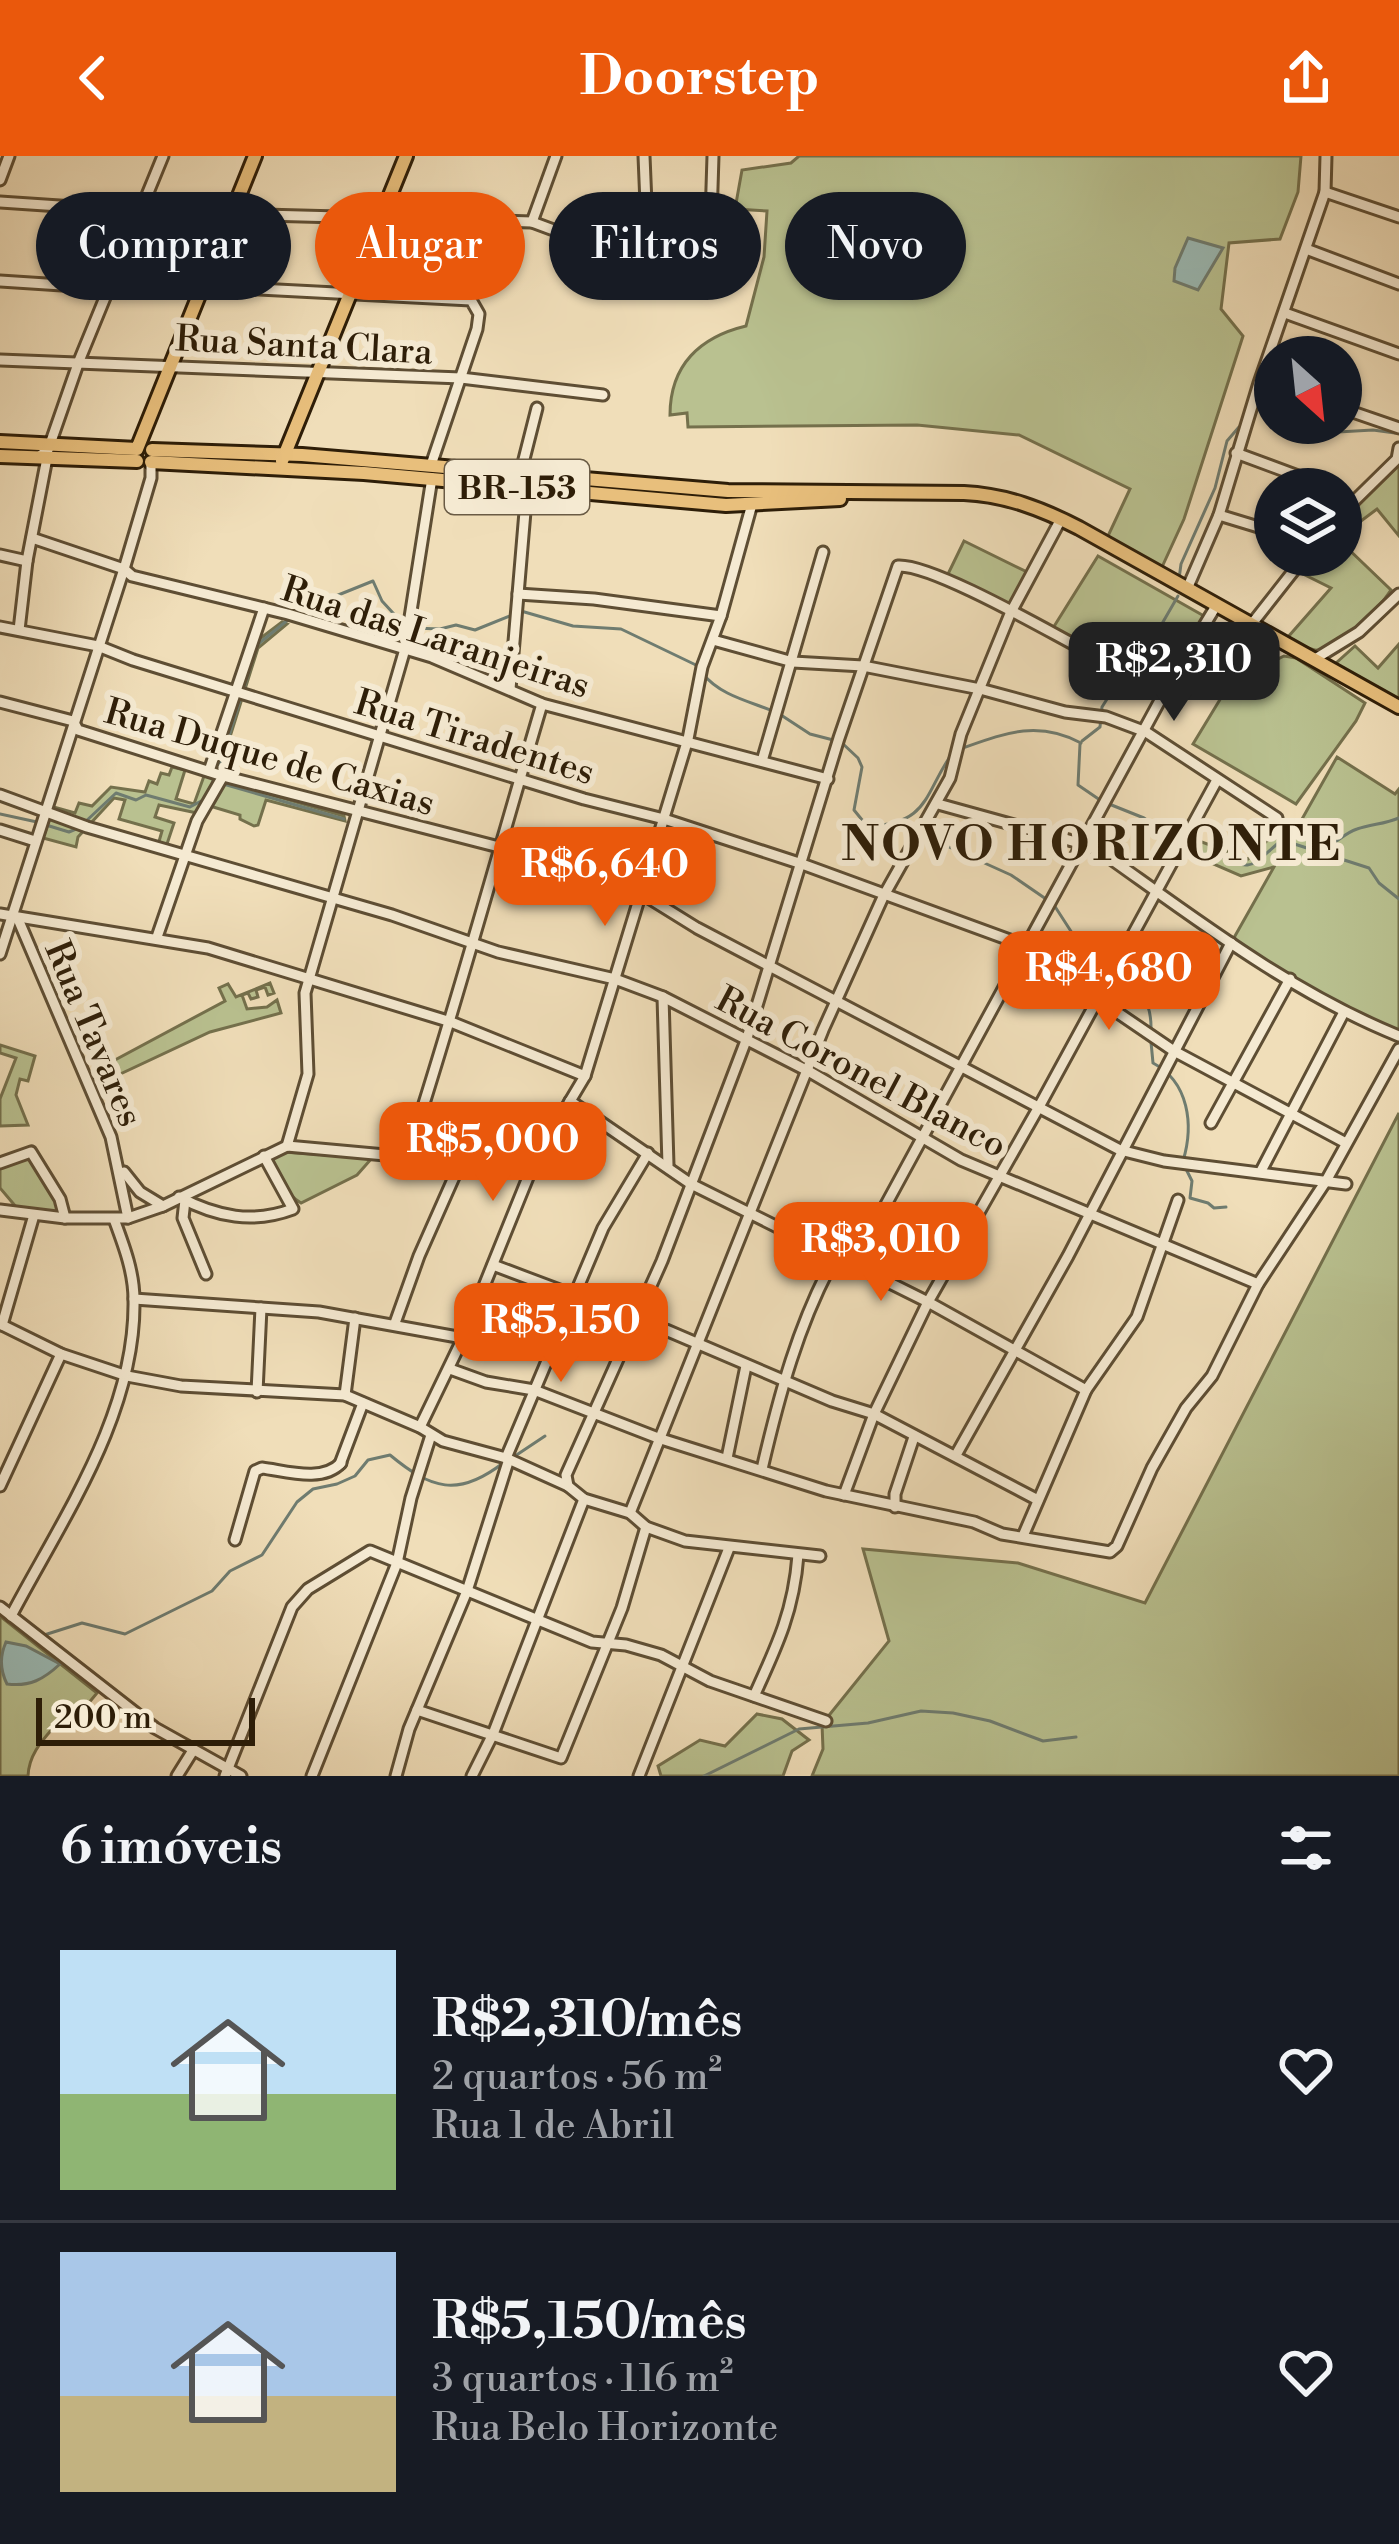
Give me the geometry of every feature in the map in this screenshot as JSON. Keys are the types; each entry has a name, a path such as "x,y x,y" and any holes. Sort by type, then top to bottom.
{"main road":[{"path":"240,192 255,156"},
{"path":"392,192 406,156"},
{"path":"144,456 141,432 196,300"},
{"path":"273,468 285,454 348,300"},
{"path":"120,447 141,432"},
{"name":"BR-153","path":"0,442 44,453 216,459 285,454 752,504 883,494"},
{"name":"BR-153","path":"0,456 120,447 144,456"},
{"name":"BR-153","path":"216,459 273,468 431,472"},
{"name":"BR-153","path":"526,480 728,491 987,495 1024,504 1061,519 1399,707"}],"street":[{"path":"0,180 9,156"},
{"path":"148,192 163,156"},
{"path":"532,222 556,156"},
{"path":"644,156 646,192"},
{"path":"712,192 713,156"},
{"path":"1276,336 1325,192 1327,156"},
{"path":"1325,192 1399,217"},
{"path":"0,202 36,204"},
{"path":"525,222 549,228"},
{"path":"1306,249 1399,284"},
{"path":"0,281 36,283"},
{"path":"19,630 44,453 103,300"},
{"path":"287,1146 308,1074 305,993 405,649 431,472 480,317 467,300"},
{"path":"1285,313 1399,354"},
{"name":"Rua Santa Clara","path":"0,360 460,378 603,395"},
{"path":"1187,590 1219,515 1254,398"},
{"path":"510,689 526,480 537,407"},
{"path":"1362,415 1399,428"},
{"path":"1362,491 1397,459 1399,448"},
{"path":"1236,453 1277,468"},
{"path":"0,954 151,478 144,456"},
{"path":"420,1427 463,1338 535,1160 585,1076 688,739 702,667 752,504"},
{"path":"1219,515 1254,526"},
{"path":"630,1513 823,1030 883,896 922,823 938,804 1010,614 1061,519"},
{"name":"Rua das Laranjeiras","path":"32,538 124,569 132,576 292,615 405,649 542,704 828,779"},
{"path":"762,761 823,552"},
{"path":"0,555 26,561"},
{"path":"568,1486 566,1475 637,1318 747,1038 892,576 902,565 918,570 1075,645"},
{"path":"1251,625 1290,576"},
{"path":"518,594 594,598 721,616"},
{"path":"1315,659 1359,632 1399,594"},
{"path":"852,1267 1216,606"},
{"path":"157,938 216,774 264,608"},
{"name":"Rua Tiradentes","path":"0,627 98,646 802,864 1026,946 1033,956 1174,1051"},
{"path":"713,640 793,662 863,666 1102,717 1146,732 1277,818"},
{"name":"Rua Duque de Caxias","path":"0,702 73,721 78,730 216,774 499,847 639,892 697,928 1120,1150 1182,1163 1346,1184"},
{"path":"407,1157 451,1022 542,704"},
{"path":"844,1495 874,1414 928,1302 1217,780"},
{"name":"Rua Coronel Blanco","path":"0,795 44,814 333,897 498,952 615,979 663,997 810,1072 961,1160 1258,1284"},
{"path":"938,804 1104,854 1231,943 1344,1012 1399,1036"},
{"path":"0,830 36,837"},
{"path":"10,916 157,938 310,976 451,1022 585,1076"},
{"name":"Rua Tavares","path":"10,916 120,1168 128,1218"},
{"path":"956,1455 1068,1256 1231,943"},
{"path":"1211,1123 1290,979"},
{"path":"663,997 668,1165"},
{"path":"1261,1171 1344,1012"},
{"path":"449,1369 534,1390 658,1438 844,1495 1023,1536 1113,1550 1144,1481 1186,1408 1222,1359 1258,1284 1326,1181 1399,1049"},
{"path":"1174,1051 1346,1143"},
{"path":"570,1101 691,1184 928,1302 1086,1390"},
{"path":"0,1196 5,1211 114,1220 182,1199 287,1146 407,1157 535,1160"},
{"path":"0,1163 31,1152 60,1199 64,1218"},
{"path":"396,1776 417,1710 467,1592 534,1390 603,1228 648,1153"},
{"path":"182,1199 250,1220 293,1209 264,1156"},
{"path":"395,1323 418,1256 462,1159"},
{"name":"Rua Tavares","path":"120,1168 140,1192 163,1206"},
{"path":"182,1199 183,1218 206,1274"},
{"path":"1023,1536 1086,1390 1137,1317 1178,1200"},
{"path":"34,1215 1,1325 61,1354 127,1376 181,1386 345,1395 431,1435 568,1486 584,1499 630,1513 646,1527 685,1541 820,1556"},
{"path":"11,1616 99,1446 127,1376 134,1299 126,1251 114,1220"},
{"path":"762,1469 784,1379 813,1296 835,1257"},
{"path":"494,1265 874,1414 1038,1500"},
{"path":"134,1299 355,1318 463,1338"},
{"path":"256,1392 261,1308"},
{"path":"345,1395 355,1318"},
{"path":"0,1486 61,1354"},
{"path":"727,1458 746,1366"},
{"path":"235,1540 255,1471 333,1471 340,1464 363,1402"},
{"path":"312,1776 398,1563 411,1498 431,1435"},
{"path":"895,1507 914,1437"},
{"path":"472,1776 494,1734 584,1499"},
{"path":"417,1710 561,1758 622,1608 646,1527"},
{"path":"639,1776 729,1548"},
{"path":"226,1773 292,1606 308,1589 370,1551 535,1620 604,1645 644,1650 826,1721"},
{"path":"754,1696 788,1620 798,1555"},
{"path":"0,1607 106,1694 226,1773 241,1776"},
{"path":"177,1776 192,1752"}],"green space":[{"path":"799,156 1301,156 1298,192 1280,239 1229,243 1221,309 1243,336 1184,519 1162,567 1107,538 1130,489 1019,435 917,425 688,427 687,413 670,415 675,382 691,356 715,338 746,326 753,300 761,300 767,211 761,211 761,192 738,192 742,170 791,163"},
{"path":"1399,463 1399,536 1377,509 1362,520 1362,496"},
{"path":"964,541 1027,572 1010,607 947,576"},
{"path":"1098,556 1204,616 1187,643 1162,628 1130,679 1053,628"},
{"path":"1362,562 1391,590 1368,617 1324,649 1312,649 1288,637 1331,588 1307,576 1362,576"},
{"path":"282,622 287,624 258,648 217,778 197,813 159,805 155,817 174,823 166,847 158,845 162,831 119,819 125,800 114,798 78,837 76,847 43,838 50,818 79,824 79,819 52,812 54,807 75,813 79,803 92,806 111,787 145,792 149,781 157,784 161,773 169,775 172,767 185,770 176,799 194,804 204,776 213,777 257,641"},
{"path":"1399,644 1399,700 1335,664 1355,646 1378,668"},
{"path":"1247,655 1264,666 1284,656 1296,658 1365,703 1296,804 1193,744"},
{"path":"1337,757 1395,794 1399,789 1399,1036 1344,1012 1231,943 1274,867 1241,876 1181,850 1191,838 1248,859 1276,832 1297,828"},
{"path":"224,781 344,816 345,821 266,800 254,826 240,815 210,806"},
{"path":"270,983 274,993 268,995 265,987 256,990 258,997 242,995 247,1009 267,1007 277,1000 281,1013 210,1032 101,1083 87,1075 225,1001 219,988 228,984 236,997"},
{"path":"0,1045 35,1056 28,1081 20,1079 16,1095 28,1125 0,1126 0,1099 16,1058 0,1053"},
{"path":"1399,1113 1399,1776 812,1776 823,1749 822,1724 889,1641 863,1549 1018,1563 1145,1603"},
{"path":"283,1152 372,1158 357,1175 301,1203 275,1169 272,1156"},
{"path":"29,1157 58,1203 57,1213 17,1208 0,1188 0,1167"},
{"path":"0,1616 97,1693 68,1728 60,1720 44,1739 28,1776 0,1776"},
{"path":"757,1714 782,1719 809,1740 792,1751 783,1776 661,1776 658,1766 700,1740 725,1746"}],"water":[{"path":"1188,238 1223,248 1198,290 1174,281"},
{"path":"6,1642 26,1646 60,1664 36,1681 7,1684 2,1663"}],"waterway":[{"path":"1179,579 1181,564 1215,488 1227,441 1239,427"},
{"path":"1362,431 1395,433"},
{"path":"296,612 373,581 382,601 404,625"},
{"path":"1082,741 1100,727 1102,707 1114,688 1130,679 1178,596"},
{"path":"521,611 573,626 621,629 698,666"},
{"path":"413,628 456,625 475,630 512,615"},
{"path":"244,688 257,645 289,619"},
{"path":"703,674 726,692 773,711"},
{"path":"219,768 241,697"},
{"path":"781,715 810,734 841,742 858,758 862,767 854,810 867,826 888,824 915,812 954,751"},
{"path":"963,748 1007,734 1036,731 1081,743"},
{"path":"1080,744 1078,785 1100,800"},
{"path":"213,781 344,819"},
{"path":"84,823 116,793 136,800 146,795 190,807 205,799"},
{"path":"1109,804 1144,818 1179,842"},
{"path":"0,814 37,822"},
{"path":"1320,851 1352,831 1399,818"},
{"path":"46,825 69,832 76,829"},
{"path":"928,827 949,847 1011,875 1046,899"},
{"path":"1187,848 1246,865 1282,840 1369,868 1399,899"},
{"path":"1054,905 1085,953 1108,969"},
{"path":"1117,974 1144,998 1151,1032"},
{"path":"1151,1042 1153,1063 1174,1081 1186,1106 1183,1161"},
{"path":"1186,1169 1192,1181 1190,1198 1214,1208 1226,1207"},
{"path":"512,1458 545,1436"},
{"path":"41,1636 82,1623 125,1634 212,1591 230,1571 262,1555 297,1502 313,1489 355,1476 368,1460 390,1455 419,1476 445,1485 472,1481 503,1463"},
{"path":"704,1776 799,1729 868,1723 921,1711 990,1721 1043,1741 1076,1737"}],"district":[{"name":"NOVO HORIZONTE","path":"1092,843"}]}
